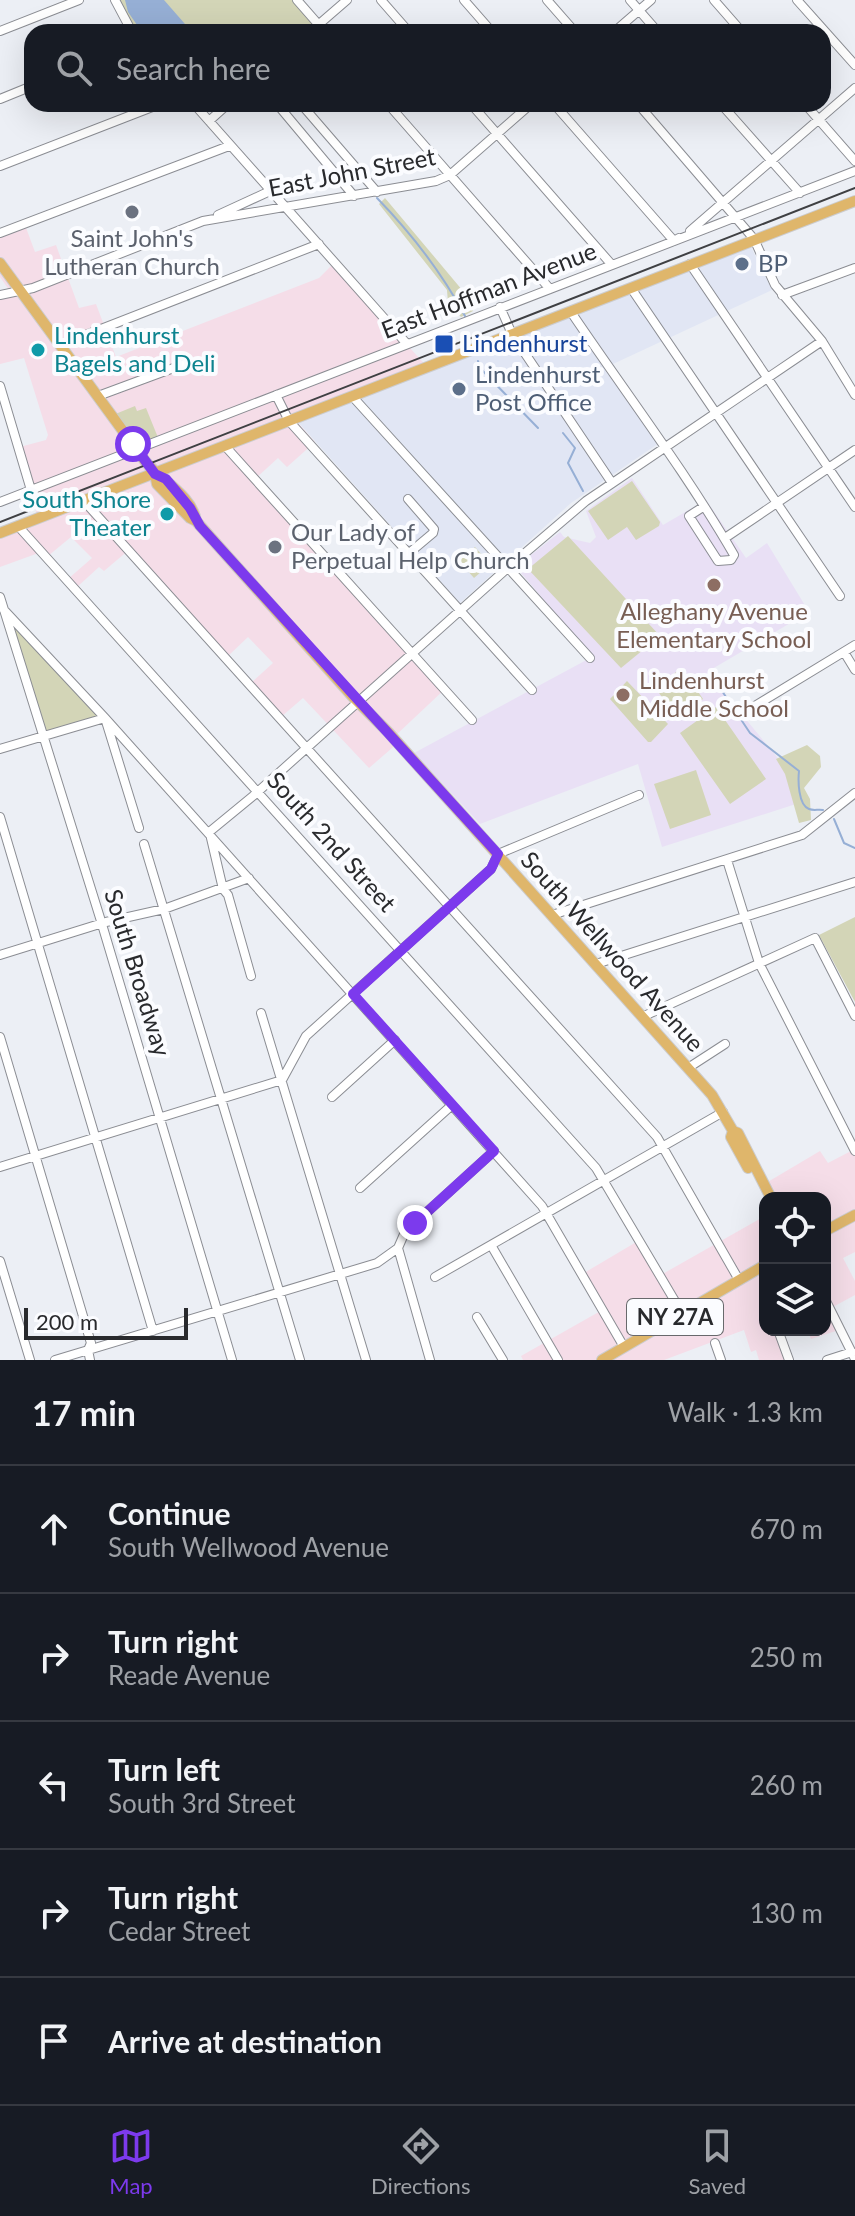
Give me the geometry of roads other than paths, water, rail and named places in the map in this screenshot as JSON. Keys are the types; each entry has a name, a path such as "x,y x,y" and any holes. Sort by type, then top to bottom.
{"main road":[{"name":"East Hoffman Avenue","path":"0,533 855,201"},
{"name":"South Wellwood Avenue","path":"0,263 155,474 166,479 195,514 196,521 712,1095 733,1131 738,1133 768,1192"},
{"name":"South Wellwood Avenue","path":"733,1131 731,1137 762,1192"},
{"path":"831,1228 855,1215"},
{"name":"NY 27A","path":"602,1360 759,1268"}],"street":[{"path":"0,31 79,0"},
{"path":"115,0 128,24"},
{"path":"297,0 318,24"},
{"path":"326,24 347,0"},
{"path":"381,0 402,24"},
{"path":"464,0 485,24"},
{"path":"547,0 568,24"},
{"path":"630,0 651,24"},
{"path":"624,24 651,0"},
{"path":"714,0 735,24"},
{"path":"797,0 818,24"},
{"path":"831,38 855,65"},
{"path":"831,109 855,88"},
{"path":"0,99 24,89"},
{"path":"0,166 139,112"},
{"path":"201,112 407,344"},
{"path":"209,121 219,112"},
{"path":"284,112 354,196"},
{"path":"308,112 377,192"},
{"path":"395,112 550,289"},
{"path":"478,112 612,265"},
{"name":"East John Street","path":"203,221 424,184 450,175 522,112"},
{"path":"561,112 674,241 696,228 827,112"},
{"path":"645,112 754,239 775,285 822,341 855,395"},
{"path":"728,112 800,193"},
{"path":"812,112 855,161"},
{"path":"0,233 229,146"},
{"name":"East Hoffman Avenue","path":"0,502 855,171"},
{"name":"East John Street","path":"0,295 33,288 270,191"},
{"path":"60,345 319,244"},
{"path":"690,264 855,507"},
{"path":"782,295 855,268"},
{"path":"631,288 840,596"},
{"path":"500,307 512,334 612,483"},
{"path":"571,312 725,538 734,557 718,561 689,516 703,507"},
{"path":"209,835 586,501 822,341"},
{"path":"98,396 187,363"},
{"path":"0,386 31,490"},
{"path":"276,395 289,421 532,690"},
{"path":"352,396 590,658"},
{"path":"225,446 472,720"},
{"path":"725,538 855,450"},
{"path":"408,499 434,529 408,554"},
{"path":"84,501 657,1137 739,1280"},
{"name":"South 2nd Street","path":"18,526 605,1179 682,1313"},
{"name":"South Broadway","path":"0,597 232,1360"},
{"path":"4,610 105,718 547,1212 624,1347"},
{"path":"745,712 855,645"},
{"path":"844,652 855,670"},
{"path":"0,749 105,718"},
{"path":"105,718 139,828"},
{"path":"552,915 802,835 855,793"},
{"path":"0,1167 282,1080 306,1036 491,869 498,854 639,795"},
{"path":"0,817 153,1331"},
{"path":"209,835 251,976"},
{"path":"144,844 300,1360"},
{"path":"727,860 759,963 855,1151"},
{"path":"0,955 101,923 164,909 249,878"},
{"path":"596,964 855,882"},
{"path":"642,1017 815,938 855,1016"},
{"path":"261,1013 366,1360"},
{"path":"0,1037 91,1343 88,1350 90,1360"},
{"path":"332,1097 395,1040"},
{"path":"688,1068 725,1044"},
{"path":"360,1188 452,1105"},
{"path":"435,1277 723,1112"},
{"path":"55,1360 377,1263 398,1248 405,1232 494,1151"},
{"path":"491,1245 558,1360"},
{"path":"398,1248 430,1360"},
{"path":"0,1261 30,1360"},
{"path":"827,1360 853,1355 831,1311"},
{"path":"831,1316 838,1325"},
{"path":"477,1317 503,1360"},
{"path":"780,1336 789,1360"},
{"path":"715,1343 721,1360"}],"water":[{"path":"125,0 164,0 185,24 136,24 128,12"}],"waterway":[{"path":"377,198 425,254 465,316"},
{"path":"478,361 480,368 538,428"},
{"path":"563,433 575,448 568,463 583,491"},
{"path":"710,673 750,733 799,771 800,792 805,807 823,810"},
{"path":"834,819 844,843 855,848"}],"railway":[{"path":"0,522 855,188"}],"place":[{"name":"Saint John's Lutheran Church","path":"132,212"},
{"name":"BP","path":"742,264"},
{"name":"Lindenhurst","path":"444,344"},
{"name":"Lindenhurst Bagels and Deli","path":"38,350"},
{"name":"Lindenhurst Post Office","path":"459,389"},
{"name":"South Shore Theater","path":"167,514"},
{"name":"Our Lady of Perpetual Help Church","path":"275,547"},
{"name":"Alleghany Avenue Elementary School","path":"714,585"},
{"name":"Lindenhurst Middle School","path":"623,695"}]}
